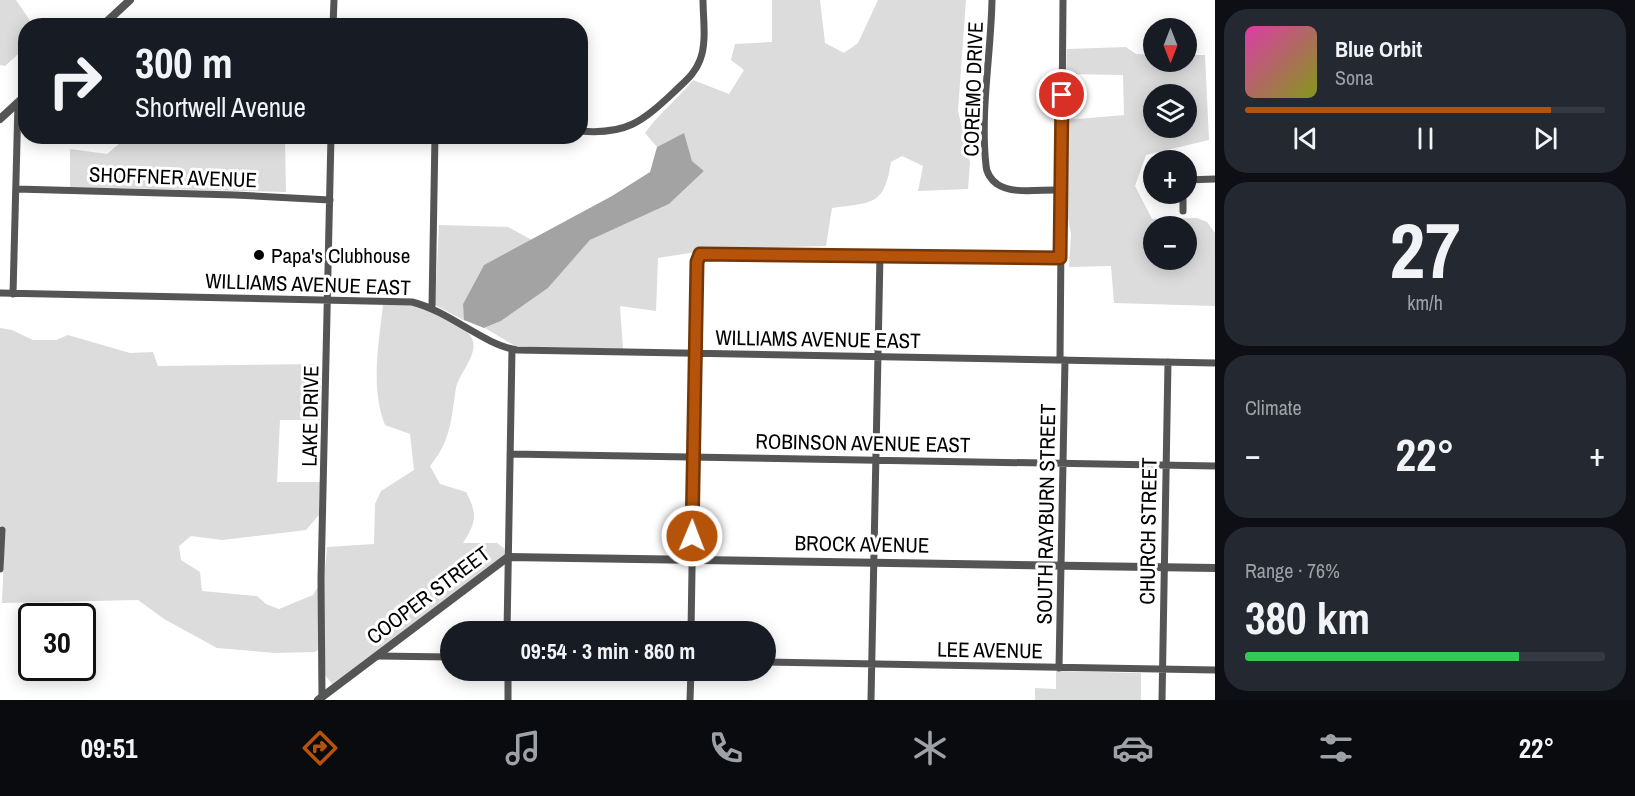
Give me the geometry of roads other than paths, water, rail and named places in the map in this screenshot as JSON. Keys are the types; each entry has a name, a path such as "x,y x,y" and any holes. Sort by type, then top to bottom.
{"street":[{"path":"111,18 130,0"},
{"path":"333,18 334,0"},
{"path":"588,132 613,132 636,124 650,114 698,66 702,53 703,0"},
{"name":"COREMO DRIVE","path":"992,0 991,54 987,80 987,171 995,183 1007,189 1060,190"},
{"name":"SOUTH RAYBURN STREET","path":"1059,668 1064,463 1060,258 1063,0"},
{"path":"0,119 18,103"},
{"path":"13,294 18,103"},
{"name":"LAKE DRIVE","path":"320,699 331,144"},
{"path":"432,307 435,144"},
{"path":"1197,180 1215,179"},
{"name":"SHOFFNER AVENUE","path":"16,189 330,200"},
{"path":"1183,204 1183,211"},
{"path":"691,621 697,262 700,254 1060,258"},
{"path":"871,700 880,255"},
{"name":"WILLIAMS AVENUE EAST","path":"0,293 403,301 432,307 512,349 1215,363"},
{"name":"COOPER STREET","path":"320,699 508,557 512,349"},
{"name":"CHURCH STREET","path":"1162,700 1168,362"},
{"name":"ROBINSON AVENUE EAST","path":"510,454 1215,466"},
{"path":"0,570 2,530"},
{"path":"507,621 508,557"},
{"name":"BROCK AVENUE","path":"508,557 1215,568"},
{"path":"378,656 440,657"},
{"name":"LEE AVENUE","path":"776,663 1215,670"},
{"path":"508,681 508,700"},
{"path":"690,700 691,681"}],"place":[{"name":"Papa's Clubhouse","path":"259,255"}]}
